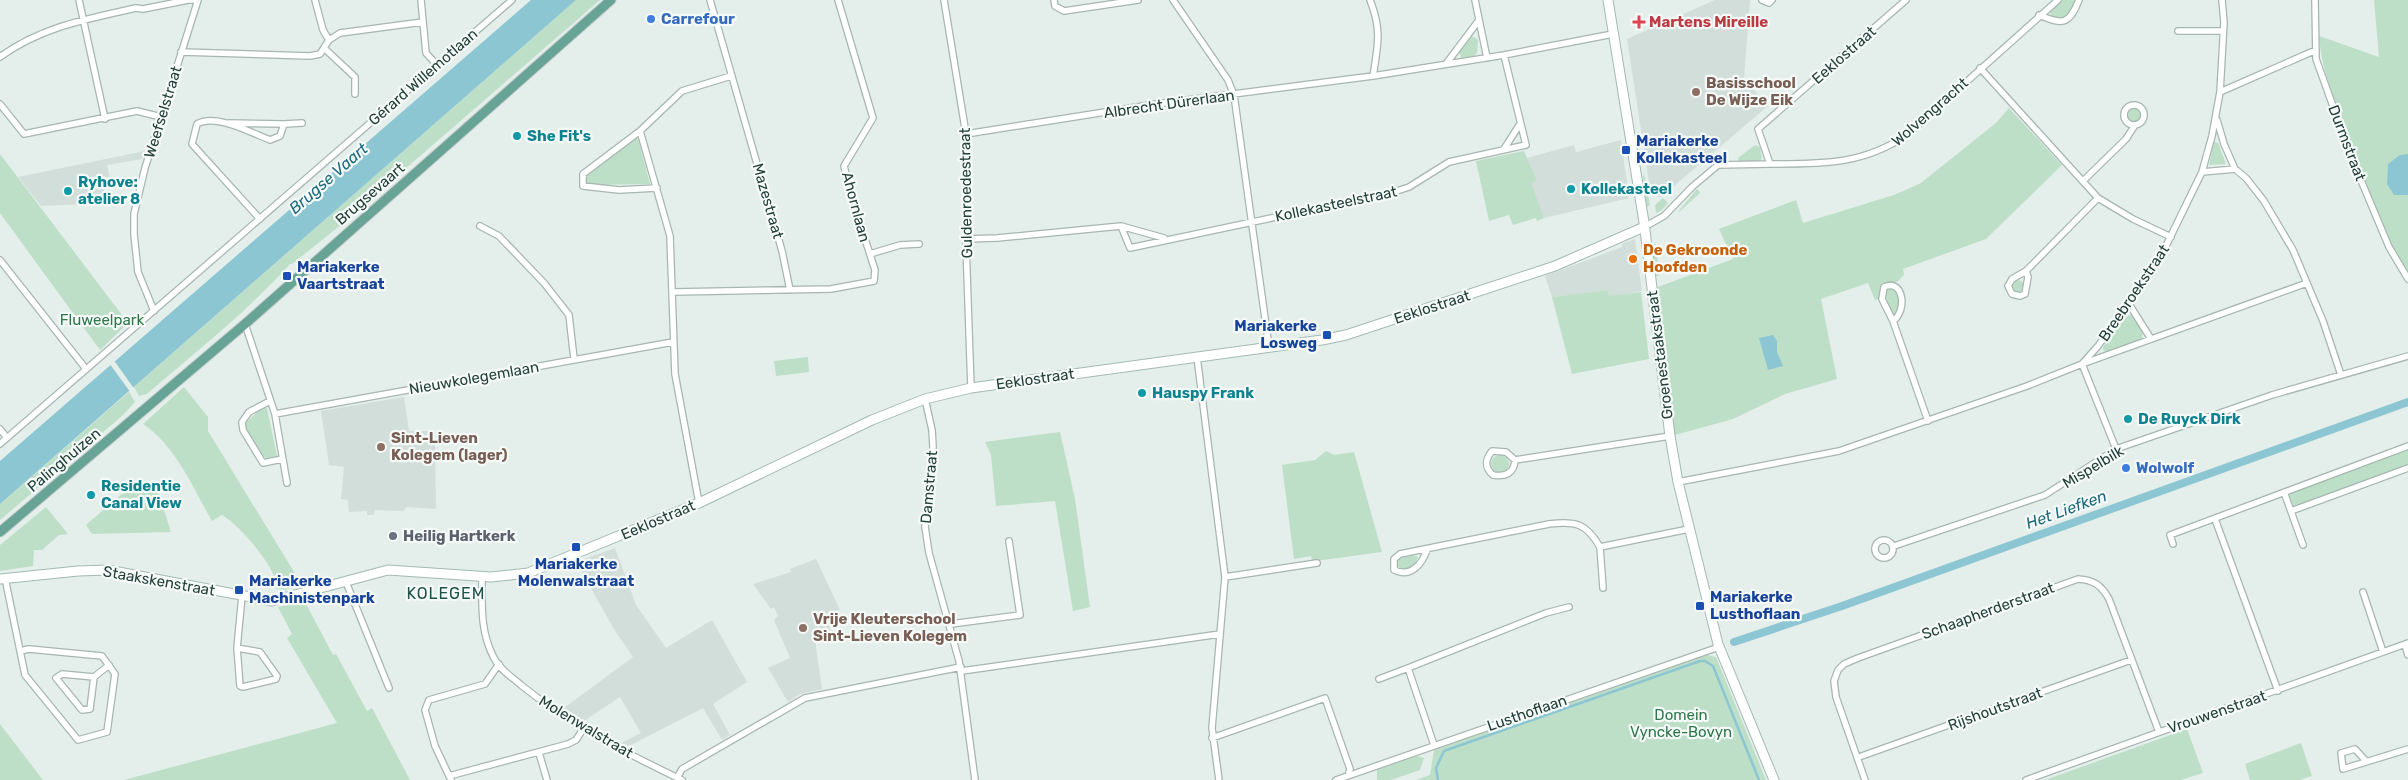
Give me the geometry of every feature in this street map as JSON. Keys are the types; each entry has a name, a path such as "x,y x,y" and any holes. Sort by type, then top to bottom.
{"main road":[{"name":"Brugsevaart","path":"146,408 611,0"},
{"name":"Palinghuizen","path":"0,532 146,408"}],"street":[{"path":"79,0 105,119"},
{"path":"0,58 18,44 49,29 136,8 142,9 188,0 198,0"},
{"name":"Weefselstraat","path":"154,311 138,272 134,242 134,214 143,177 198,0"},
{"path":"315,0 323,30 328,40"},
{"path":"421,0 426,53 437,65"},
{"name":"Gérard Willemotlaan","path":"0,444 512,0"},
{"name":"Mazestraat","path":"710,0 782,251 790,290"},
{"name":"Ahornlaan","path":"790,290 831,290 874,281 875,270 844,166 873,118 838,0"},
{"name":"Guldenroedestraat","path":"944,0 966,134 966,241 971,388"},
{"path":"1054,0 1055,6 1064,11 1138,0"},
{"path":"1173,0 1228,80 1234,95 1269,347"},
{"path":"1370,0 1378,20 1378,43 1373,76"},
{"path":"1475,0 1487,58"},
{"name":"Groenestaakstraat","path":"1608,0 1644,226 1670,436 1688,529 1719,647 1774,780"},
{"path":"1762,0 1769,3 1772,0"},
{"name":"Eeklostraat","path":"1770,164 1758,129 1906,0"},
{"name":"Wolvengracht","path":"1718,165 1842,162 1869,155 1888,147 1907,135 2058,0"},
{"path":"2040,15 2058,23 2072,17 2079,0"},
{"name":"Breebroekstraat","path":"2082,364 2129,304 2171,237 2202,172 2216,118 2220,92 2223,32 2222,0"},
{"name":"Durmstraat","path":"2315,0 2316,59 2352,159 2389,247 2408,279"},
{"path":"1446,64 1479,20"},
{"path":"181,52 310,56 320,54 328,40 340,33 423,22"},
{"path":"2178,31 2223,32"},
{"name":"Albrecht Dürerlaan","path":"966,134 1156,104 1373,76 1487,58 1613,34"},
{"path":"324,49 354,77 355,94"},
{"path":"2220,92 2316,50"},
{"name":"Kollekasteelstraat","path":"1121,226 1130,248 1394,192 1409,187 1449,162 1526,145 1504,55"},
{"path":"1980,68 2066,164 2084,180 2098,198 2133,219 2171,237"},
{"path":"657,188 618,190 583,186 583,174 640,131 682,92 731,76"},
{"path":"0,104 24,134 137,111 161,117"},
{"path":"2216,118 2224,144 2235,169 2246,178 2278,221 2323,321 2341,375"},
{"path":"260,219 192,144 197,124 202,121 302,123"},
{"path":"229,123 270,140 280,136 284,124"},
{"path":"1504,150 1520,124"},
{"path":"2084,180 2126,138 2136,125"},
{"path":"640,131 670,236 674,292 675,374 699,503"},
{"name":"Eeklostraat","path":"288,598 388,570 482,576 528,573 699,503 872,420 925,399 971,388 1322,340 1369,328 1555,266 1644,226 1664,216 1692,187 1718,165"},
{"path":"2202,172 2235,169"},
{"path":"2026,270 2028,277 2025,294 2020,296 2012,294 2008,286 2012,279 2026,270 2098,198"},
{"path":"480,226 499,236 544,283 569,315 574,359"},
{"name":"Kollekasteelstraat","path":"966,241 1121,226 1166,239"},
{"path":"870,254 900,245 919,244"},
{"path":"0,260 86,369"},
{"path":"1678,482 1838,451 2027,386 2082,364 2307,283"},
{"path":"1893,321 1900,316 1903,306 1899,290 1895,285 1890,284 1884,286 1882,298 1893,321 1928,421"},
{"path":"674,292 790,290"},
{"path":"2129,304 2151,339"},
{"path":"244,324 275,414 287,483"},
{"name":"Nieuwkolegemlaan","path":"275,414 674,342"},
{"name":"Mispelbilk","path":"1894,546 2045,495 2116,449 2218,413 2408,356"},
{"path":"1197,357 1225,577 1212,738 1219,780"},
{"path":"2082,364 2116,449"},
{"name":"Damstraat","path":"925,399 932,430 933,447 925,527 929,553 951,624 961,669 975,780"},
{"path":"270,401 249,412 242,422 243,430 263,463 282,459"},
{"path":"0,429 7,438"},
{"path":"1515,460 1670,436"},
{"path":"2173,544 2170,535 2408,446"},
{"path":"1492,452 1506,452 1515,460 1514,467 1509,474 1492,475 1486,467 1486,462 1492,452"},
{"path":"2291,511 2408,468"},
{"path":"2284,492 2304,545"},
{"path":"2215,518 2278,691"},
{"path":"1427,550 1420,565 1414,569 1407,572 1394,570 1394,559 1400,554 1568,522 1582,526 1592,534 1600,547 1603,588"},
{"path":"1600,547 1688,529"},
{"path":"951,624 1020,615 1009,541"},
{"path":"1225,577 1317,563"},
{"name":"Staakskenstraat","path":"3,579 78,571 108,570 266,600 288,598"},
{"name":"Molenwalstraat","path":"482,576 484,631 498,664 546,706 583,729 680,779"},
{"path":"3,579 25,675 78,740 107,732 115,674 102,656 29,649 20,651"},
{"name":"Schaapherderstraat","path":"1865,780 1859,758 1836,697 1834,681 1838,670 1844,664 2078,579 2091,580 2102,587 2109,599 2158,732"},
{"path":"346,582 389,688"},
{"path":"2363,592 2383,652"},
{"path":"237,648 260,652 277,676 276,679 243,688 240,686 237,648 242,596"},
{"path":"1379,679 1546,614 1569,607"},
{"path":"680,779 682,769 805,698 961,669 1220,634"},
{"path":"2406,644 2408,655"},
{"name":"Vrouwenstraat","path":"2026,780 2406,644"},
{"name":"Lusthoflaan","path":"1336,780 1719,647"},
{"name":"Rijshoutstraat","path":"1859,758 2131,660"},
{"path":"498,664 485,684 429,700 425,710 435,746 450,778 568,744 576,740 583,729"},
{"path":"94,677 90,709 82,710 56,678 62,674 94,677 109,665"},
{"path":"1408,668 1434,745"},
{"path":"1212,738 1325,698 1350,769 1348,776"},
{"path":"2366,761 2355,749 2341,754 2342,769 2408,749"},
{"path":"539,752 547,780"}],"shaded area":[{"name":"Basisschool De Wijze Eik","path":"1715,0 1750,0 1744,78 1768,106 1661,197 1651,195 1627,39"},
{"path":"1621,140 1629,198 1544,218 1530,183 1536,181 1527,158 1574,145 1576,152"},
{"path":"145,151 142,159 107,165 112,187 104,189 105,203 41,206 18,177"},
{"path":"1635,239 1642,291 1609,297 1608,290 1552,297 1545,276 1622,247 1622,244"},
{"name":"Sint-Lieven Kolegem (lager)","path":"404,397 409,431 431,431 432,435 435,435 436,509 407,507 403,511 375,510 374,515 367,515 367,511 349,512 348,500 341,499 344,467 329,465 321,411"},
{"path":"615,548 636,605 666,648 712,620 747,682 713,704 730,735 722,740 703,708 629,746 621,743 641,733 620,697 584,721 564,708 633,657 614,629 576,562"},
{"name":"Vrije Kleuterschool Sint-Lieven Kolegem","path":"816,559 840,610 827,613 831,637 815,640 822,689 800,694 788,702 768,668 790,658 774,620 778,616 774,607 771,609 753,584 791,572 790,569"}],"green space":[{"path":"576,0 600,0 337,228 290,264 256,299 202,347 147,394 139,396 134,387"},
{"path":"2061,0 2077,0 2070,12 2061,19 2051,16 2050,11"},
{"path":"2374,0 2408,0 2408,273 2387,235 2361,175 2329,85 2320,46 2319,36 2379,57"},
{"path":"1472,36 1478,40 1477,53 1474,56 1462,58 1459,53"},
{"path":"2134,107 2142,115 2134,123 2126,115"},
{"path":"2009,108 2062,165 1986,239 1903,269 1904,275 1897,282 1883,284 1880,299 1875,300 1868,283 1821,299 1837,379 1785,394 1733,419 1675,435 1658,287 1733,259 1719,229 1796,200 1803,223 1894,195 1921,183 1996,123"},
{"path":"634,137 638,139 650,184 588,185 586,177"},
{"path":"2214,142 2218,143 2226,164 2209,165"},
{"path":"1755,145 1760,147 1762,159 1757,162 1739,161 1738,158"},
{"path":"1524,151 1537,181 1531,183 1544,218 1537,221 1536,218 1513,225 1509,215 1489,221 1476,161"},
{"name":"Fluweelpark","path":"0,154 128,323 100,350 0,213"},
{"path":"1644,173 1650,205 1647,207 1643,180"},
{"path":"1697,189 1700,193 1678,212"},
{"path":"1663,198 1668,203 1662,210 1656,213 1655,205"},
{"path":"1652,244 1656,244 1659,276 1656,276"},
{"path":"2020,280 2023,281 2023,291 2016,292 2013,291 2012,284 2013,281"},
{"path":"1893,287 1899,301 1895,315 1891,314 1886,296 1887,289"},
{"path":"1608,290 1609,296 1641,292 1649,359 1572,374 1552,297"},
{"path":"2126,316 2133,316 2143,333 2141,340 2107,352 2103,350 2103,347"},
{"path":"808,357 809,372 776,376 774,361"},
{"path":"184,387 208,417 208,431 302,585 285,590 276,589 275,579 270,567 258,550 235,525 222,515 212,521 183,468 155,433 143,424"},
{"path":"129,392 135,402 122,416 0,520 0,504"},
{"path":"263,407 267,408 277,456 266,458 261,454 245,428 245,423"},
{"path":"1060,432 1075,499 1090,607 1073,611 1055,501 996,506 991,455 985,442"},
{"path":"2408,449 2408,465 2295,507 2293,505 2289,494 2292,491"},
{"path":"1326,451 1334,455 1354,452 1382,552 1315,561 1312,561 1311,556 1294,559 1282,465 1315,460"},
{"path":"1496,455 1504,455 1509,460 1507,471 1496,473 1491,468 1491,460"},
{"path":"156,490 171,532 92,534 86,525 123,493"},
{"path":"46,507 68,534 59,535 42,550 34,550 33,566 0,571 0,545"},
{"path":"1413,555 1418,557 1414,566 1401,569 1396,566 1398,559"},
{"path":"305,602 333,655 336,654 367,711 372,708 410,780 124,780 337,723 287,638 292,634 278,607"},
{"name":"Domein Vyncke-Bovyn","path":"1707,655 1716,657 1766,780 1416,780 1430,775 1434,750"},
{"path":"0,724 43,780 0,780"},
{"path":"2187,729 2203,773 2181,780 2045,780"},
{"path":"2301,743 2312,776 2299,780 2250,780 2245,764"},
{"path":"1417,756 1424,758 1420,770 1391,780 1377,780 1377,770"}],"water":[{"name":"Brugse Vaart","path":"531,0 576,0 0,504 0,461"},
{"path":"2408,154 2408,195 2394,195 2387,184 2388,164 2400,155"},
{"path":"1773,335 1777,341 1777,352 1783,366 1768,370 1759,338"}],"pier":[{"path":"113,359 135,390 131,393 109,363"}],"waterway":[{"name":"Het Liefken","path":"1734,642 1842,606 2408,402"},
{"path":"1438,780 1436,768 1444,751 1700,661 1705,661 1713,666 1759,780"}],"place":[{"name":"Carrefour","path":"651,19"},
{"name":"Martens Mireille","path":"1639,22"},
{"name":"Basisschool De Wijze Eik","path":"1696,92"},
{"name":"She Fit's","path":"517,136"},
{"name":"Mariakerke Kollekasteel","path":"1626,150"},
{"name":"Kollekasteel","path":"1571,189"},
{"name":"Ryhove: atelier 8","path":"68,191"},
{"name":"De Gekroonde Hoofden","path":"1633,259"},
{"name":"Mariakerke Vaartstraat","path":"287,276"},
{"name":"Mariakerke Losweg","path":"1327,335"},
{"name":"Hauspy Frank","path":"1142,393"},
{"name":"De Ruyck Dirk","path":"2128,419"},
{"name":"Sint-Lieven Kolegem (lager)","path":"381,447"},
{"name":"Wolwolf","path":"2126,468"},
{"name":"Residentie Canal View","path":"91,495"},
{"name":"Heilig Hartkerk","path":"393,536"},
{"name":"Mariakerke Molenwalstraat","path":"576,547"},
{"name":"Mariakerke Machinistenpark","path":"239,590"},
{"name":"Mariakerke Lusthoflaan","path":"1700,606"},
{"name":"Vrije Kleuterschool Sint-Lieven Kolegem","path":"803,628"}],"district":[{"name":"KOLEGEM","path":"446,593"}]}
